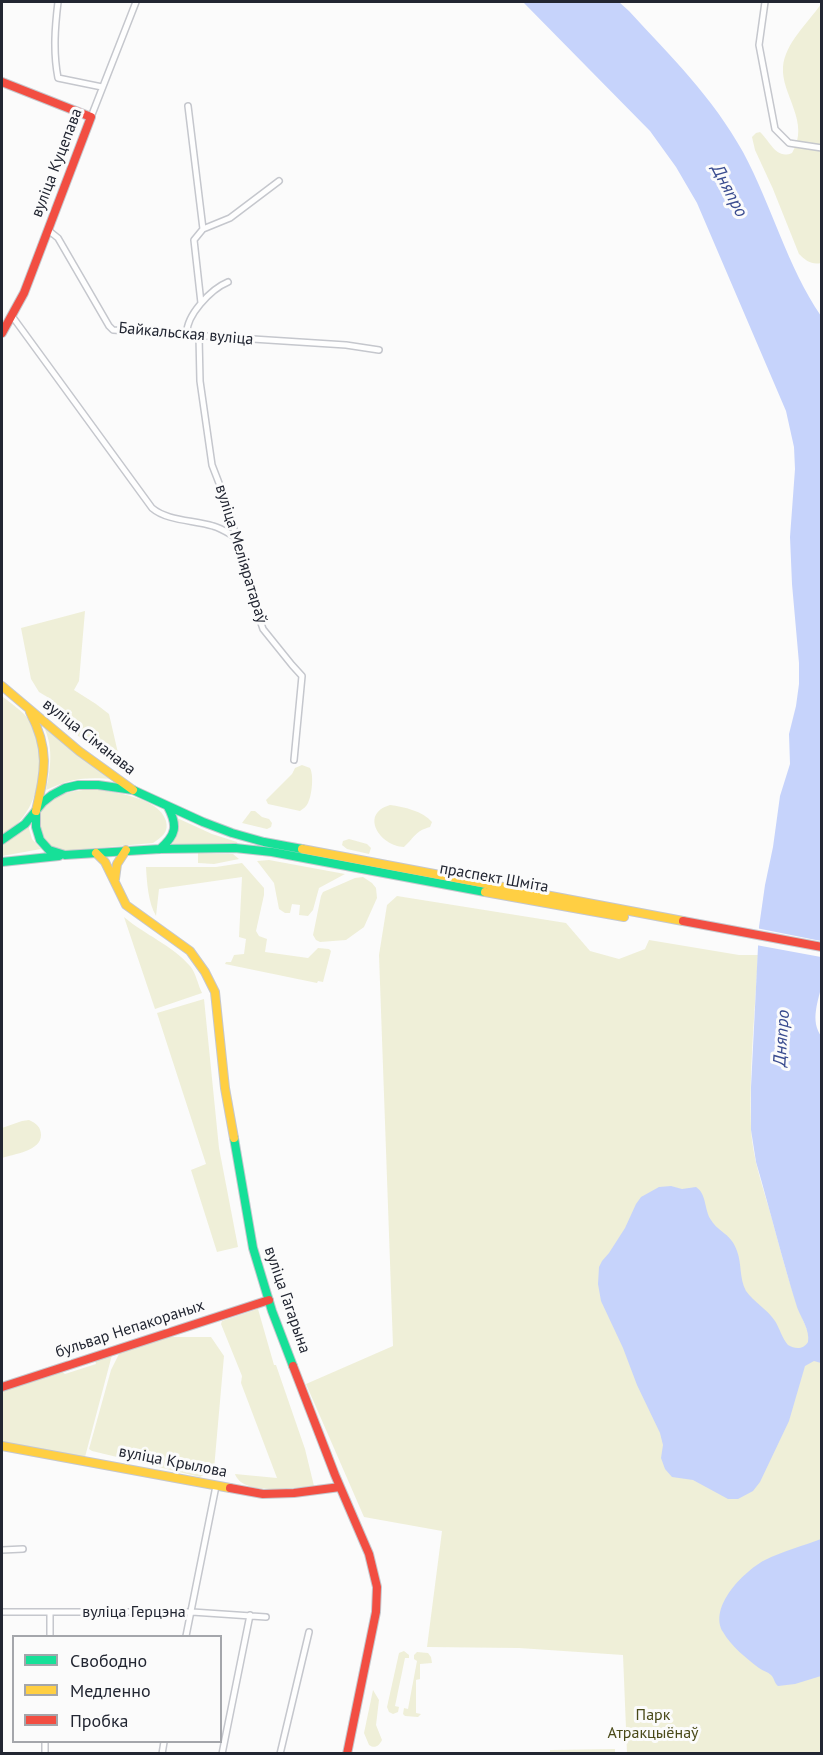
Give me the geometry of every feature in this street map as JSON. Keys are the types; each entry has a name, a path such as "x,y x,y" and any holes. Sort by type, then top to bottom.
{"main road":[{"path":"2,82 91,117"},
{"name":"вуліца Куцепава","path":"2,333 24,293 91,117"},
{"name":"вуліца Сіманава","path":"2,686 79,751 133,790"},
{"name":"вуліца Сіманава","path":"26,707 44,742 45,768 34,823 36,834 40,843 53,853 65,855"},
{"path":"2,840 25,824 52,795 65,788 78,785 98,785 133,790"},
{"name":"праспект Шміта","path":"133,790 232,833 264,842 822,954"},
{"path":"160,849 174,833 176,824 168,807"},
{"name":"праспект Шміта","path":"65,855 160,849 235,848 273,852 357,869 822,947"},
{"path":"115,883 114,868 126,850"},
{"name":"вуліца Гагарына","path":"96,853 105,862 126,905 190,951 215,992 224,1082 253,1248 269,1300 340,1487 369,1554 377,1587 376,1612 370,1647 347,1754"},
{"path":"2,862 65,855"},
{"name":"бульвар Непакораных","path":"2,1387 269,1300"},
{"name":"вуліца Крылова","path":"2,1446 263,1494 294,1493 340,1487"}],"street":[{"path":"58,2 54,62 58,78 102,87"},
{"name":"вуліца Куцепава","path":"91,117 136,2"},
{"path":"765,2 759,45 775,129 789,142 822,148"},
{"path":"188,106 203,230"},
{"path":"201,303 194,240 203,230 230,218 279,181"},
{"name":"Байкальская вуліца","path":"48,230 58,238 113,330 346,345 379,350"},
{"path":"188,335 186,327 201,303 217,286 228,282"},
{"path":"12,316 152,508 165,515 214,526 235,537"},
{"name":"вуліца Меліяратараў","path":"199,336 200,381 212,465 231,514 240,564 263,629 302,676 294,760"},
{"path":"186,1635 216,1486"},
{"path":"2,1550 23,1549"},
{"name":"вуліца Герцэна","path":"2,1612 192,1612 266,1617"},
{"path":"50,1612 50,1635"},
{"path":"222,1754 250,1615"},
{"path":"280,1754 309,1632"}],"green space":[{"path":"821,4 821,263 812,263 799,254 755,150 752,137 760,132 777,152 792,153 797,142 797,120 786,88 783,67 792,42"},
{"path":"85,611 79,681 74,690 109,714 121,766 105,758 48,709 54,701 39,692 31,679 21,628"},
{"path":"2,696 22,712 35,727 41,756 36,790 29,808 18,823 2,836"},
{"path":"42,723 114,779 79,779 46,790 50,748"},
{"path":"302,765 310,768 312,775 311,795 306,806 300,811 268,804 266,800 292,774 295,768"},
{"path":"92,789 134,797 154,806 162,813 166,821 164,834 153,843 62,851 45,841 42,837 39,812 51,800 62,794"},
{"path":"390,805 407,808 424,815 432,822 430,827 418,833 404,847 387,841 376,829 374,822 381,809"},
{"path":"251,811 269,819 272,823 271,827 267,829 242,823"},
{"path":"177,818 212,834 237,842 238,845 172,844 177,832"},
{"path":"28,825 32,839 41,849 2,856 2,842"},
{"path":"349,839 367,844 371,848 369,854 347,849 342,845 343,841"},
{"path":"198,853 233,854 239,859 214,864 198,863"},
{"path":"269,860 345,874 319,888 313,910 308,916 299,915 300,905 292,904 290,913 285,913 279,909 274,883 257,861"},
{"path":"242,863 264,888 256,931 259,936 267,939 265,952 308,958 318,948 329,949 331,951 323,982 318,981 317,983 225,964 231,962 234,955 244,954 246,939 239,937 242,877 159,889 156,916 153,911 147,886 146,867 216,867"},
{"path":"363,877 376,888 377,898 364,927 346,940 320,942 316,940 313,935 323,892 355,878"},
{"name":"Парк Атракцыёнаў","path":"397,896 566,923 590,951 619,959 645,949 649,940 739,955 758,955 751,1084 753,1149 791,1286 804,1322 821,1357 821,1753 627,1753 623,1655 519,1648 427,1647 442,1531 364,1517 306,1384 393,1346 379,955 387,905"},
{"path":"124,917 183,959 192,969 202,993 155,1009"},
{"path":"204,999 219,1148 238,1247 217,1252 191,1170 206,1164 157,1013"},
{"path":"29,1120 36,1124 41,1132 37,1145 2,1158 2,1128"},
{"path":"258,1309 274,1365 276,1365 305,1449 314,1486 283,1489 259,1488 248,1486 235,1474 277,1478 241,1383 242,1376 221,1324 222,1321"},
{"path":"168,1337 211,1337 224,1356 214,1469 200,1477 89,1449 111,1370 120,1352"},
{"path":"112,1355 85,1457 2,1442 2,1391 96,1364 95,1360"},
{"path":"404,1651 409,1658 405,1658 395,1706 399,1707 398,1712 393,1714 387,1707 399,1653"},
{"path":"417,1652 428,1653 432,1663 420,1664 420,1679 416,1680 416,1713 421,1714 418,1717 405,1716 404,1708 408,1709 417,1661 414,1655"},
{"path":"373,1690 379,1700 376,1725 382,1740 375,1747 369,1745 364,1733"},
{"path":"615,1749 615,1753 550,1753 550,1750"}],"water":[{"name":"Дняпро","path":"523,2 619,2 629,11 690,78 731,132 753,172 799,277 821,316 822,983 815,1017 822,1037 821,1363 814,1361 805,1366 789,1421 760,1482 753,1491 738,1499 728,1499 693,1480 672,1477 665,1469 661,1458 663,1445 660,1433 601,1301 598,1284 599,1267 625,1228 641,1197 659,1187 671,1186 682,1189 696,1187 704,1198 711,1220 734,1245 739,1256 742,1281 746,1291 772,1317 788,1345 799,1348 808,1342 756,1162 751,1130 759,927 780,796 790,764 789,734 799,684 790,537 795,469 794,447 786,411 697,203 676,167 650,131"},
{"path":"821,1539 821,1676 795,1684 778,1686 771,1675 744,1656 726,1637 720,1622 720,1612 730,1591 747,1572 765,1560"}],"pier":[{"path":"756,928 821,941 821,957 756,945"}],"traffic: fast":[{"path":"2,840 25,824 43,802 52,795 65,788 78,785 98,785 133,790 232,833 302,849"},
{"path":"160,849 174,830 168,807"},
{"path":"36,811 36,827 40,840 49,850 65,855 160,849 235,848 272,852 485,892"},
{"path":"2,862 59,856"},
{"path":"234,1138 253,1248 272,1311 293,1366"}],"traffic: slow":[{"path":"2,686 79,751 133,790"},
{"path":"30,712 41,738 44,761 36,811"},
{"path":"302,849 683,921"},
{"path":"115,879 117,864 126,850"},
{"path":"96,853 105,862 126,905 190,951 205,972 215,992 225,1088 234,1138"},
{"path":"485,892 624,917"},
{"path":"2,1446 230,1488"}],"traffic: jam":[{"path":"2,82 91,117 24,293 2,333"},
{"path":"683,921 822,947"},
{"path":"2,1387 269,1300"},
{"path":"293,1366 335,1475 369,1554 377,1587 376,1612 347,1754"},
{"path":"230,1488 263,1494 294,1493 340,1487"}]}
